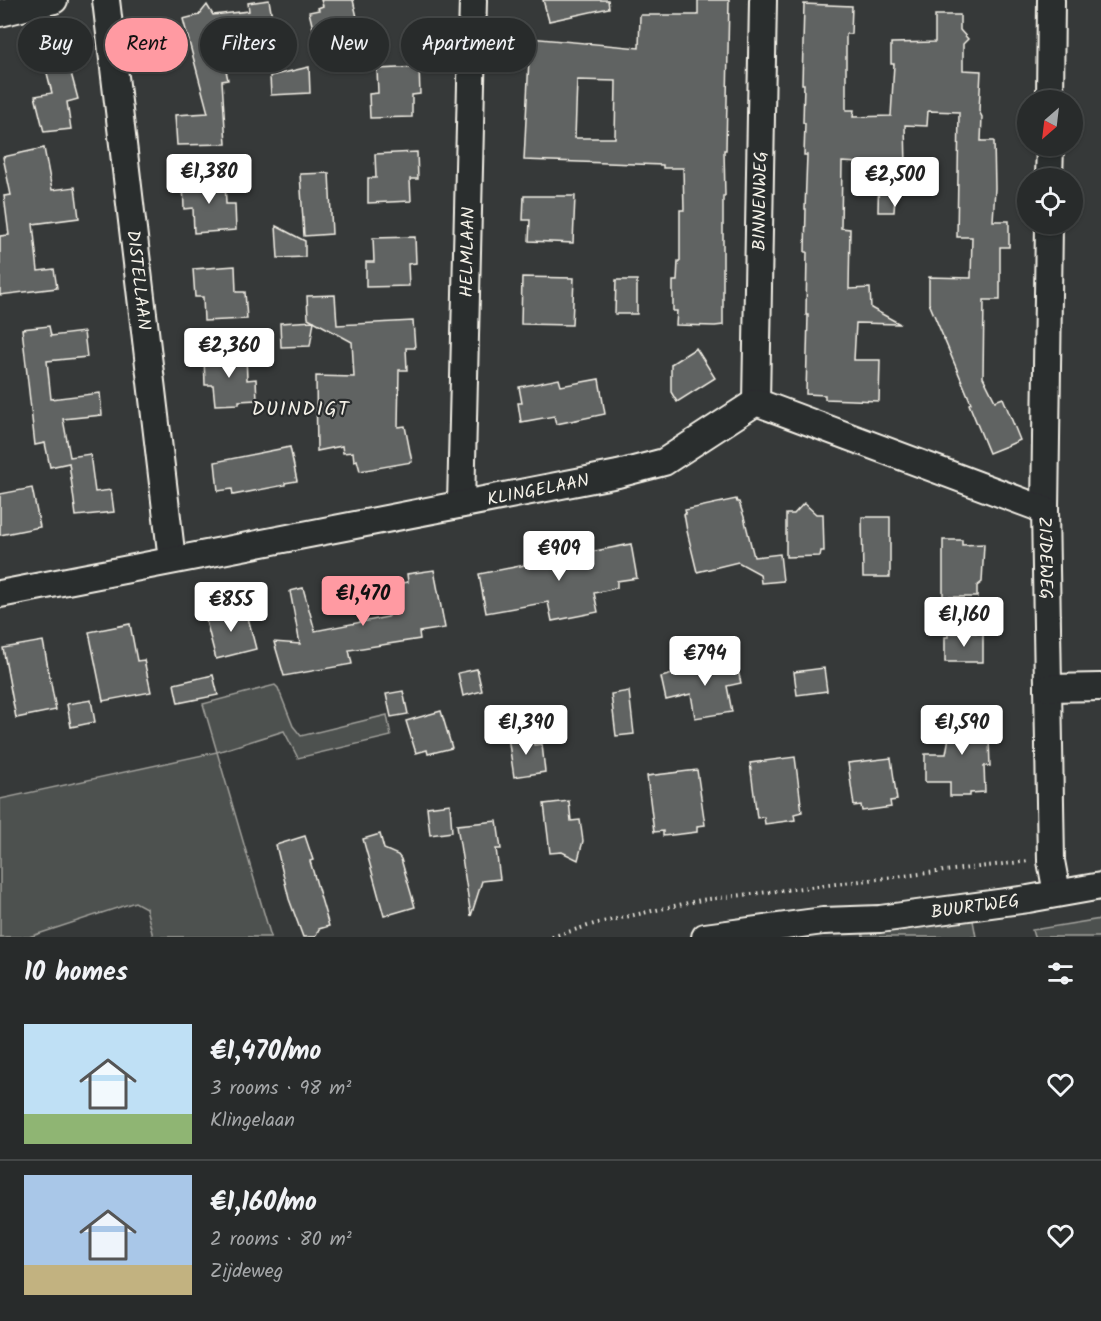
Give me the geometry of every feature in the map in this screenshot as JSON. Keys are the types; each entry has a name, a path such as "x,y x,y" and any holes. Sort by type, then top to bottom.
{"street":[{"path":"0,13 54,0"},
{"name":"DISTELLAAN","path":"106,0 172,560"},
{"name":"HELMLAAN","path":"461,504 473,0"},
{"name":"BINNENWEG","path":"756,402 762,0"},
{"path":"1050,90 1052,0"},
{"name":"ZIJDEWEG","path":"1049,234 1045,510 1051,861 1057,893"},
{"path":"756,402 1045,510"},
{"name":"KLINGELAAN","path":"0,594 618,474 664,462 756,402"},
{"path":"1048,688 1101,687"},
{"name":"BUURTWEG","path":"705,937 823,921 880,919 1016,901 1101,886"}],"path":[{"path":"552,937 594,924 721,897 1027,861 1051,861"}],"shaded area":[{"path":"275,685 293,726 301,736 387,715 391,736 298,758 284,731 217,752 203,704"},
{"path":"217,752 271,937 153,937 146,908 135,902 29,937 0,937 0,799"},
{"path":"972,915 976,937 863,937 862,928"},
{"path":"1101,919 1101,936 1098,937 1034,937 1032,930"}],"building":[{"path":"269,0 272,18 200,18 200,72 226,72 228,80 222,81 226,144 177,145 175,115 208,113 188,38 187,18 199,15 207,5 213,15 249,11 248,3"},
{"path":"321,0 353,0 357,18 310,18 309,12 319,10 318,8 323,6"},
{"path":"543,0 608,0 609,8 549,21"},
{"path":"698,0 729,0 726,150 724,150 725,196 723,196 723,325 676,325 677,311 673,311 673,281 677,281 678,261 680,261 680,210 684,210 683,168 663,168 663,165 524,160 528,72 536,72 536,39 639,48 640,15 698,15","holes":["577,80 616,81 615,138 575,138"]},
{"path":"804,4 852,6 851,34 846,34 846,110 854,110 853,117 891,116 894,64 891,64 891,43 935,42 935,15 960,15 960,30 968,39 963,44 963,70 981,71 979,111 982,117 981,141 994,141 993,221 1009,221 1009,247 1000,247 1000,300 984,300 983,377 995,401 1003,398 1020,440 989,453 969,404 971,403 929,303 929,277 971,278 972,237 957,237 959,112 928,111 927,126 905,125 906,167 897,168 894,212 878,212 879,164 842,162 841,228 850,229 849,289 870,288 871,308 900,324 856,323 854,360 880,360 879,401 825,399 825,395 806,394 807,155 804,155 804,84 802,84"},
{"path":"309,67 310,93 271,95 270,76 297,72 297,70"},
{"path":"389,68 401,68 401,72 419,72 420,94 412,95 412,117 370,118 369,94 378,93 377,72 389,72"},
{"path":"47,72 71,72 78,99 67,102 71,129 44,132 35,96 52,93"},
{"path":"44,148 52,190 75,187 79,218 33,224 38,271 54,269 57,288 0,295 0,236 9,235 4,196 11,195 3,157"},
{"path":"417,152 418,179 410,179 411,201 368,203 368,178 376,178 375,154"},
{"path":"329,173 332,234 304,236 300,174"},
{"path":"225,178 226,204 235,204 236,230 194,233 193,208 184,209 183,180"},
{"path":"524,196 575,196 573,243 529,241 530,220 523,220"},
{"path":"276,226 305,241 305,257 278,258"},
{"path":"415,237 416,263 408,264 409,286 366,287 366,262 374,262 373,238"},
{"path":"235,266 236,292 245,292 247,319 204,321 203,297 195,297 193,269"},
{"path":"522,277 574,278 572,325 521,324"},
{"path":"616,280 637,280 637,314 615,314"},
{"path":"335,295 337,325 413,321 415,348 406,348 407,370 399,370 398,427 405,426 412,462 360,471 357,460 354,461 353,452 343,453 342,446 317,451 316,376 354,377 352,342 308,318 307,296"},
{"path":"314,321 310,346 281,347 280,323"},
{"path":"49,326 51,336 84,332 87,357 47,361 51,399 100,393 102,415 63,419 70,457 90,454 95,492 111,490 114,512 76,516 69,463 50,467 45,443 35,445 22,329"},
{"path":"696,348 715,378 677,402 671,392 671,364"},
{"path":"246,354 247,380 256,379 257,400 239,401 239,404 215,405 213,385 205,385 204,356"},
{"path":"559,379 561,386 599,379 605,414 556,424 554,416 521,422 518,403 522,403 519,387"},
{"path":"290,447 297,481 233,495 232,489 218,491 215,462"},
{"path":"32,488 40,527 0,535 0,494"},
{"path":"736,499 744,517 754,557 780,554 783,581 761,583 760,574 738,562 697,572 687,531 685,510"},
{"path":"804,503 816,514 823,514 824,551 821,551 820,556 786,557 786,514 794,514"},
{"path":"862,517 890,517 890,577 863,577"},
{"path":"943,540 962,540 962,545 984,544 982,582 977,586 977,597 943,597"},
{"path":"631,544 637,578 617,581 617,588 594,593 598,612 552,621 548,602 486,613 479,574"},
{"path":"434,570 445,628 419,632 420,639 349,650 352,664 284,676 274,642 300,644 290,591 303,588 315,631 388,617 383,586 408,582 407,574"},
{"path":"245,606 256,649 216,659 205,617"},
{"path":"130,624 137,661 144,660 151,692 103,701 89,632"},
{"path":"948,633 983,633 983,662 945,662 945,637 948,637"},
{"path":"43,641 56,710 16,718 3,648"},
{"path":"735,658 741,683 727,686 732,712 695,718 691,694 666,700 661,677"},
{"path":"824,668 827,691 797,695 794,672"},
{"path":"477,669 482,691 463,696 458,673"},
{"path":"213,675 218,695 178,703 174,684"},
{"path":"403,691 408,714 391,717 386,694"},
{"path":"629,691 634,734 616,736 611,694"},
{"path":"91,700 95,722 71,727 67,704"},
{"path":"968,709 969,713 983,713 983,739 989,739 990,766 984,766 985,792 970,793 970,796 950,796 950,782 925,782 925,754 946,754 949,737 949,710"},
{"path":"441,711 452,748 428,754 427,750 416,753 406,721"},
{"path":"532,734 534,745 542,744 545,772 514,777 508,737"},
{"path":"795,757 802,812 794,814 795,820 765,824 764,817 757,818 750,763"},
{"path":"891,758 897,800 890,801 891,807 877,809 862,811 861,805 854,806 848,763"},
{"path":"697,770 705,825 697,826 697,832 663,836 663,831 654,832 647,776"},
{"path":"569,801 571,821 580,820 583,841 578,860 562,852 550,853 544,804"},
{"path":"450,804 452,832 430,835 427,807"},
{"path":"497,821 501,849 496,849 500,879 482,881 471,916 457,825"},
{"path":"380,834 384,849 398,855 401,859 415,907 384,916 363,839"},
{"path":"305,836 329,926 319,929 315,937 303,937 289,899 276,845"}],"district":[{"name":"DUINDIGT","path":"301,408"}]}
